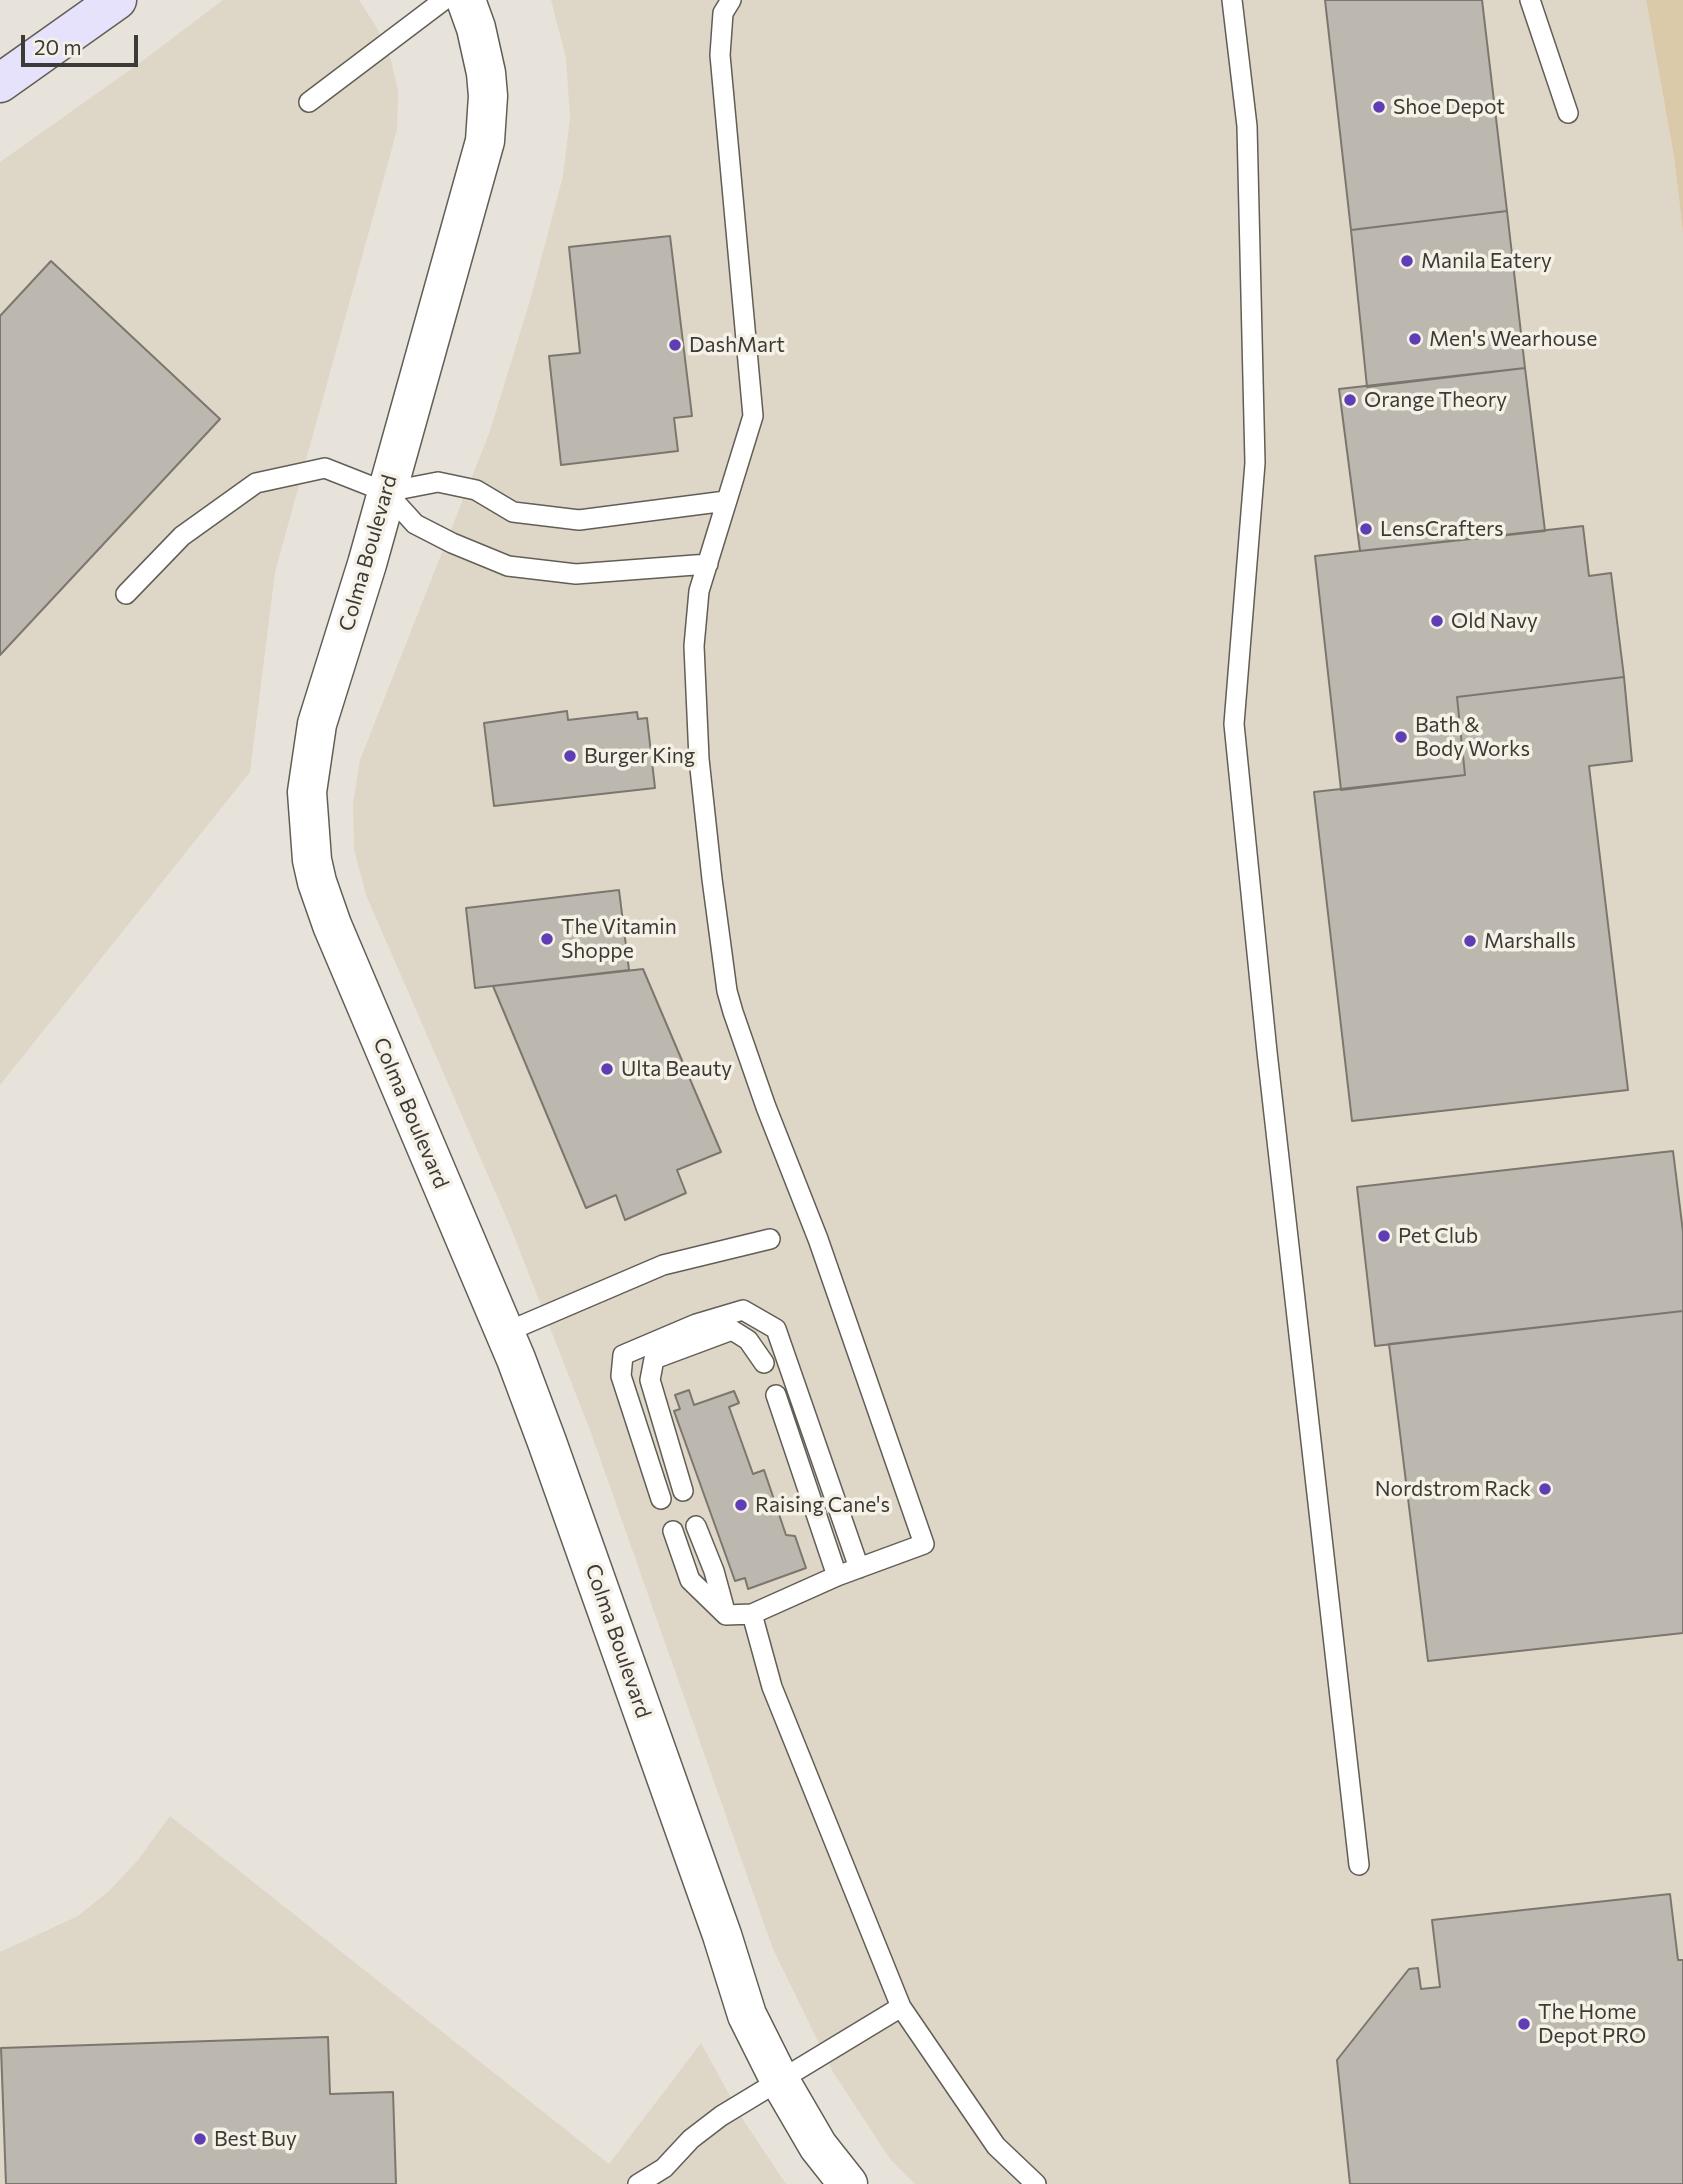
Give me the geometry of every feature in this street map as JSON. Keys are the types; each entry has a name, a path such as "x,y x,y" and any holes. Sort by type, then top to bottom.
{"main road":[{"path":"0,83 117,0"}],"street":[{"name":"Colma Boulevard","path":"466,0 476,28 486,73 488,96 485,141 367,564 312,746 307,792 312,860 332,925 504,1333 547,1442 722,1935 747,2015 779,2079 818,2146 848,2184"}],"lane":[{"path":"309,102 444,0"},
{"path":"673,1531 690,1580 726,1615 752,1614 837,1576 923,1544 818,1239 766,1107 727,991 699,759 694,646 699,591 753,416 720,55 723,13 731,0"},
{"path":"1232,0 1247,126 1255,463 1234,724 1277,1142 1359,1865"},
{"path":"1530,0 1568,113"},
{"path":"126,594 182,536 256,483 325,468 386,492 415,524 508,566 576,574 708,564"},
{"path":"386,492 438,482 476,490 513,512 579,520 726,501"},
{"path":"504,1333 663,1265 770,1240"},
{"path":"661,1499 621,1376 622,1355 696,1324 743,1310 776,1329 859,1568"},
{"path":"683,1491 650,1380 654,1359 732,1330 748,1340 764,1363"},
{"path":"776,1395 837,1576"},
{"path":"696,1526 714,1571 726,1615"},
{"path":"752,1614 772,1687 901,2007 996,2146 1035,2184"},
{"path":"638,2184 664,2168 691,2139 721,2116 901,2007"}],"shaded area":[{"path":"223,0 359,0 377,28 391,60 398,91 397,130 275,572 250,772 0,1085 0,162"},
{"path":"551,0 1646,0 1674,157 1683,233 1683,2184 915,2184 890,2159 833,2072 773,1949 590,1430 510,1226 366,895 354,849 353,804 360,760 490,431 531,297 563,176 570,118 566,58"},
{"path":"1646,0 1683,0 1683,233 1674,157"},
{"path":"170,1816 609,2164 701,2043 742,2118 786,2184 0,2184 0,1952 78,1916 109,1891 138,1860"}],"building":[{"path":"1325,0 1482,0 1507,211 1351,230"},
{"path":"1507,211 1525,368 1367,387 1351,230"},
{"path":"670,236 692,416 674,418 678,451 561,465 549,356 580,353 569,247"},
{"path":"51,261 220,419 0,655 0,316"},
{"path":"1525,368 1545,531 1360,551 1339,389"},
{"path":"1583,526 1589,576 1611,573 1624,677 1457,697 1465,775 1341,790 1315,556"},
{"name":"Marshalls","path":"1624,677 1632,761 1589,766 1628,1090 1352,1121 1314,792 1465,775 1457,697"},
{"name":"Burger King","path":"567,711 568,720 637,712 638,719 647,718 655,788 494,806 484,723"},
{"name":"The Vitamin Shoppe","path":"619,890 629,970 475,988 466,908"},
{"name":"Ulta Beauty","path":"643,969 721,1152 677,1170 686,1193 625,1220 616,1195 586,1208 493,986"},
{"path":"1673,1151 1683,1232 1683,1311 1375,1346 1357,1187"},
{"name":"Nordstrom Rack","path":"1683,1311 1683,1633 1428,1661 1389,1344"},
{"name":"Raising Cane's","path":"689,1390 694,1405 734,1391 739,1403 729,1407 753,1474 764,1470 786,1535 795,1536 806,1568 748,1589 745,1578 735,1581 674,1411 680,1409 675,1395"},
{"name":"The Home Depot PRO","path":"1670,1894 1678,1960 1683,1960 1683,2184 1350,2184 1337,2060 1409,1969 1418,1968 1421,1989 1440,1987 1432,1920"},
{"name":"Best Buy","path":"328,2037 330,2094 393,2092 396,2184 6,2184 1,2048"}],"place":[{"name":"Shoe Depot","path":"1379,107"},
{"name":"Manila Eatery","path":"1407,261"},
{"name":"Men's Wearhouse","path":"1415,339"},
{"name":"DashMart","path":"675,345"},
{"name":"Orange Theory","path":"1350,400"},
{"name":"LensCrafters","path":"1366,529"},
{"name":"Old Navy","path":"1437,621"},
{"name":"Bath & Body Works","path":"1401,737"},
{"name":"Burger King","path":"570,756"},
{"name":"The Vitamin Shoppe","path":"547,939"},
{"name":"Marshalls","path":"1470,941"},
{"name":"Ulta Beauty","path":"607,1069"},
{"name":"Pet Club","path":"1384,1236"},
{"name":"Nordstrom Rack","path":"1545,1489"},
{"name":"Raising Cane's","path":"741,1505"},
{"name":"The Home Depot PRO","path":"1524,2024"},
{"name":"Best Buy","path":"200,2139"}]}
